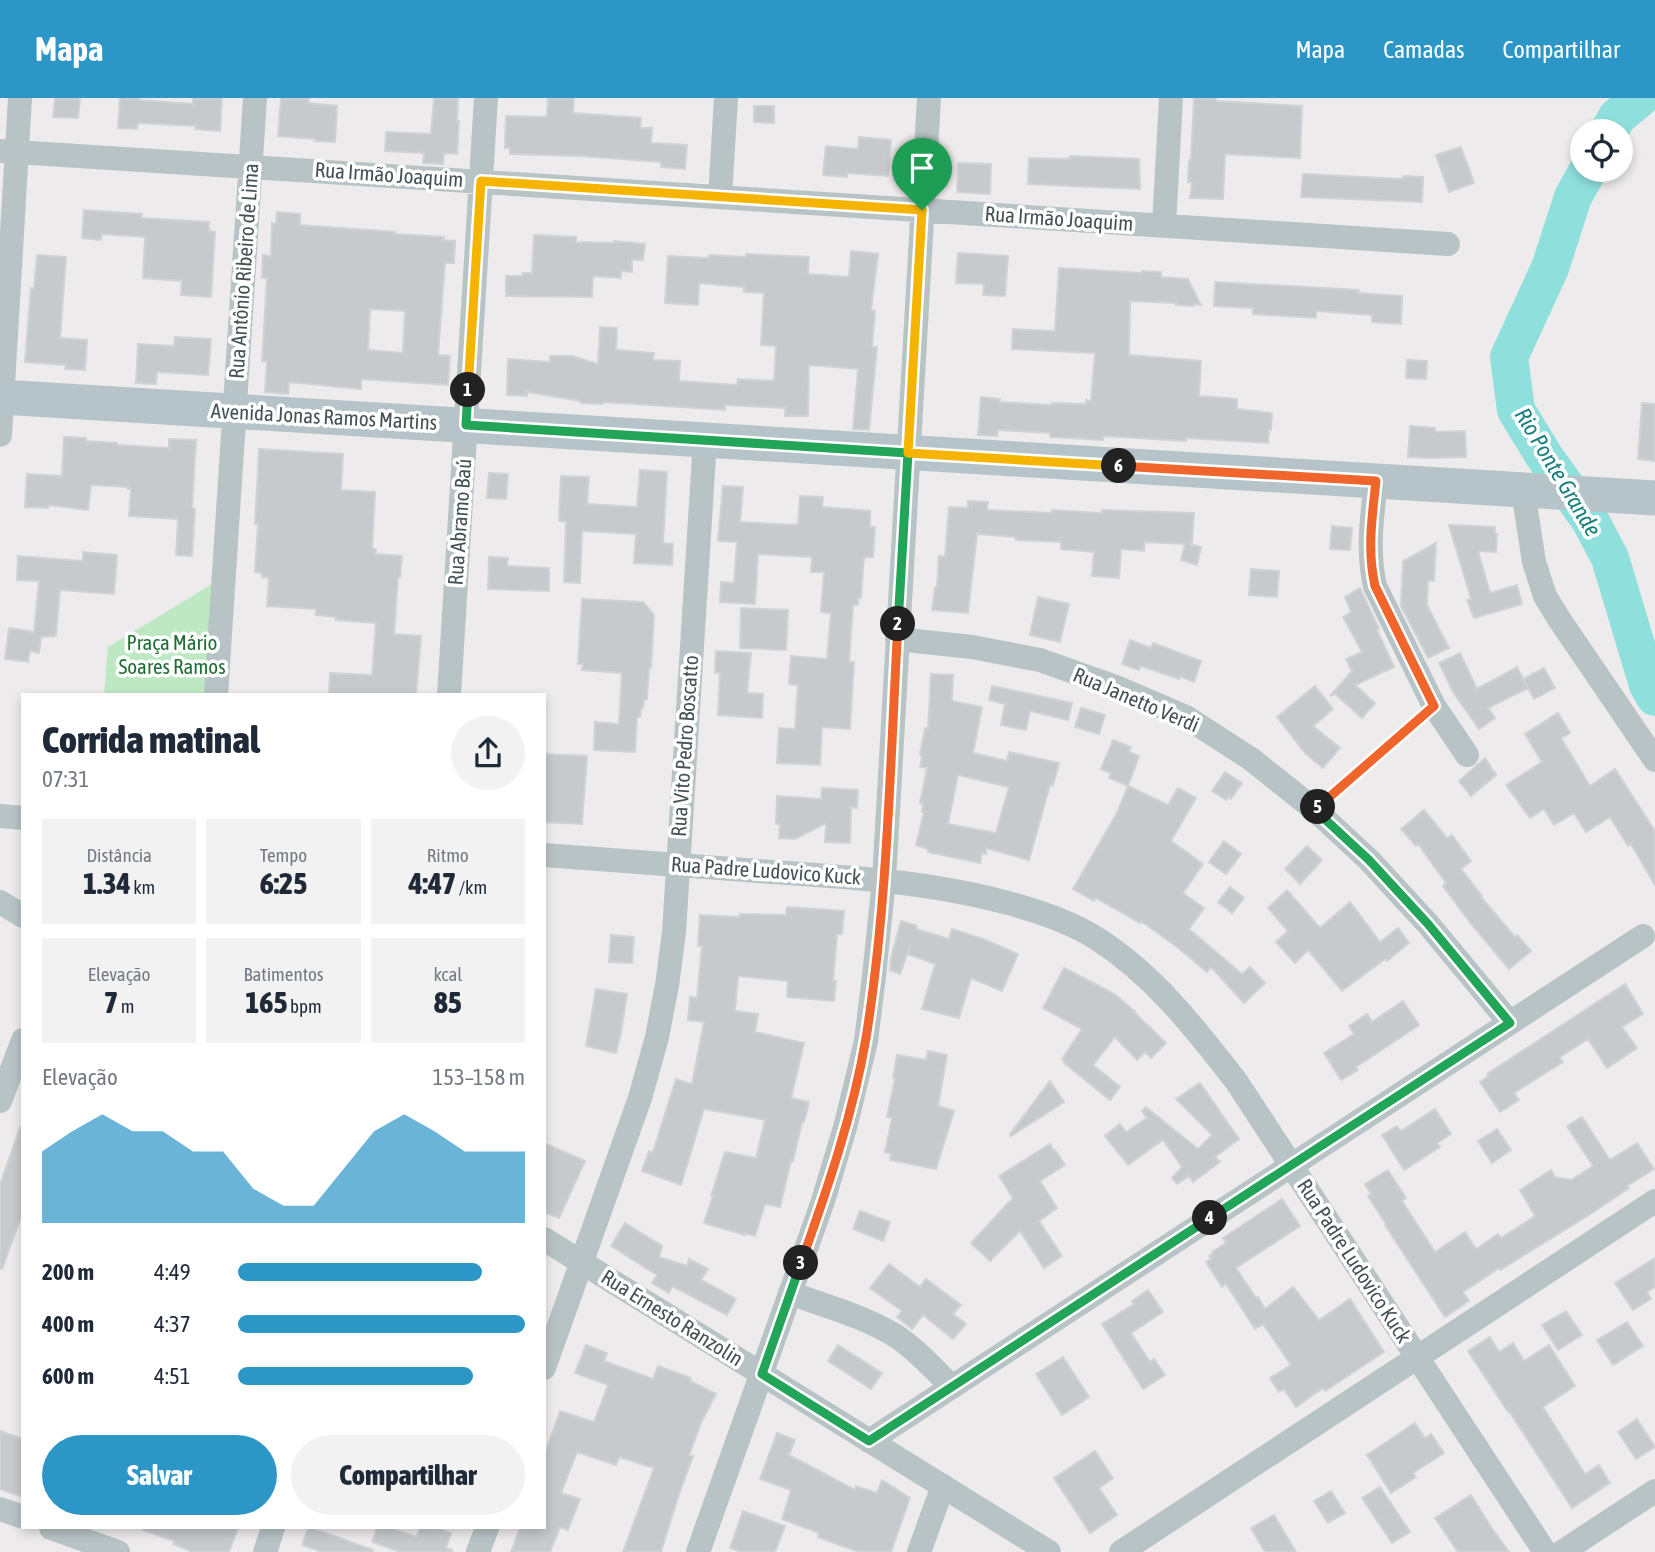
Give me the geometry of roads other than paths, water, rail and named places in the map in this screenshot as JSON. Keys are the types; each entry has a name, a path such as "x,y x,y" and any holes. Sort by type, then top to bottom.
{"main road":[{"name":"Avenida Jonas Ramos Martins","path":"1,397 1655,498"}],"street":[{"path":"0,435 9,151 20,98"},
{"name":"Rua Antônio Ribeiro de Lima","path":"216,693 255,98"},
{"name":"Rua Abramo Baú","path":"449,693 486,98"},
{"path":"720,197 726,98"},
{"path":"698,1552 823,1201 846,1124 866,1041 884,880 929,98"},
{"path":"1164,225 1171,98"},
{"name":"Rua Irmão Joaquim","path":"9,151 1448,244"},
{"name":"Rua Vito Pedro Boscatto","path":"546,1362 640,1098 657,1037 667,985 674,932 705,440"},
{"path":"1376,481 1370,542 1370,567 1375,586 1434,706 1466,755"},
{"path":"1523,490 1534,562 1545,596 1655,760"},
{"name":"Rua Janetto Verdi","path":"897,639 972,647 1040,660 1116,687 1186,718 1251,759 1315,810 1369,860 1428,924 1510,1023"},
{"path":"0,816 21,818"},
{"name":"Rua Padre Ludovico Kuck","path":"546,855 884,880 978,895 1024,907 1046,913 1094,937 1135,966 1172,1003 1236,1081 1545,1552"},
{"path":"0,902 21,915"},
{"path":"869,1441 1643,936"},
{"path":"0,1101 21,1045"},
{"path":"1121,1552 1655,1201"},
{"name":"Rua Ernesto Ranzolin","path":"546,1240 1049,1552"},
{"path":"790,1293 866,1321 894,1335 952,1387"},
{"path":"919,1552 943,1486"},
{"path":"1562,1552 1655,1491"},
{"path":"0,1509 21,1516"},
{"path":"58,1529 118,1552"},
{"path":"265,1552 273,1529"},
{"path":"478,1552 487,1529"}],"waterway":[{"name":"Rio Ponte Grande","path":"1616,119 1640,98"},
{"name":"Rio Ponte Grande","path":"1581,182 1573,197 1550,268 1509,357 1516,410 1544,456 1590,520 1610,558 1648,685 1655,697"}],"park label":[{"name":"Praça Mário Soares Ramos","path":"172,655"}]}
